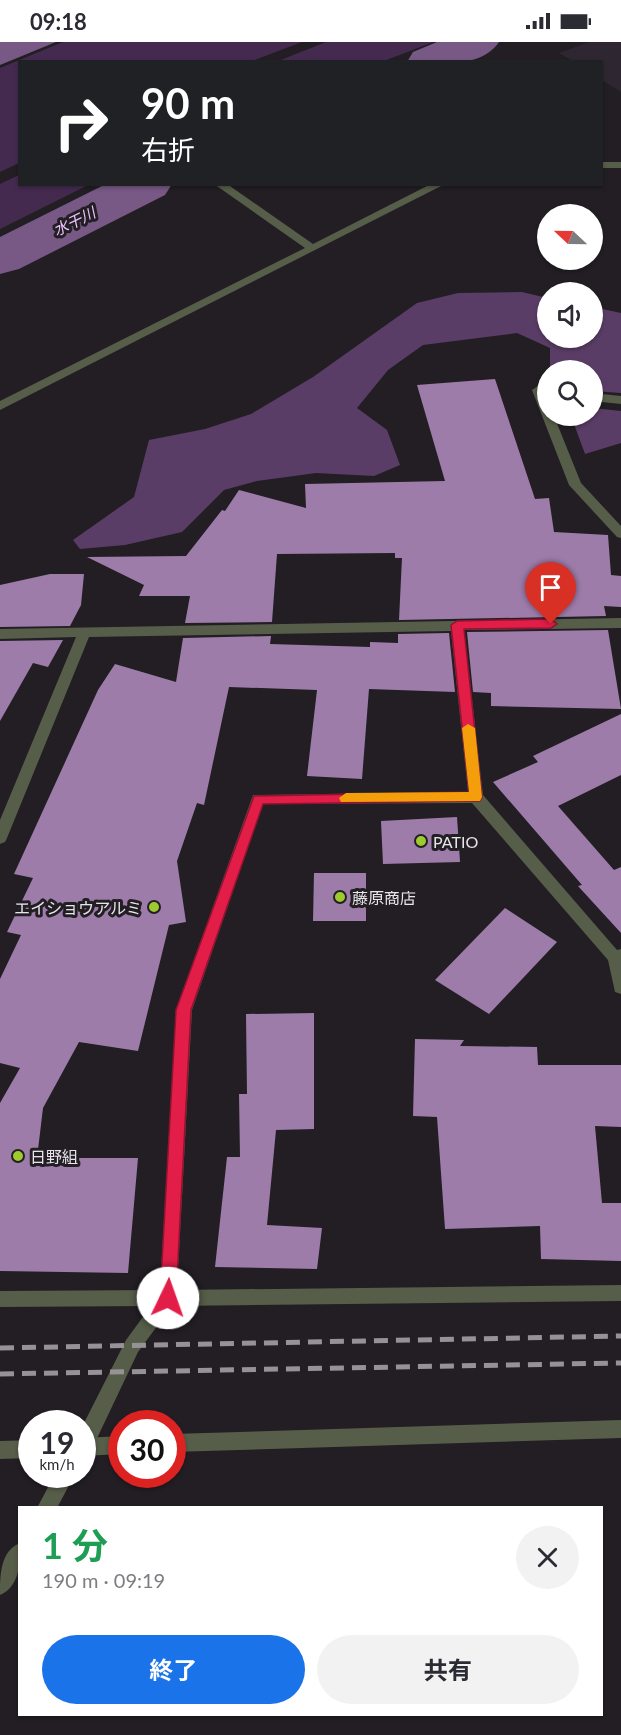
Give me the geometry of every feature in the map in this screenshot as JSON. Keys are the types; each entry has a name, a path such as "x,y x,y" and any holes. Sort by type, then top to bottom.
{"street":[{"path":"603,165 621,165"},
{"path":"222,186 313,249"},
{"path":"0,405 436,186"},
{"path":"603,398 621,400"},
{"path":"552,426 575,485 621,534"},
{"path":"0,634 621,623"},
{"path":"457,625 476,797 618,957 621,987"},
{"path":"0,838 84,633"},
{"path":"96,1420 132,1346 168,1298 184,1010 258,799 476,797"},
{"path":"0,1299 621,1293"},
{"path":"186,1443 621,1429"},
{"path":"0,1450 18,1449"},
{"path":"47,1506 58,1488"},
{"path":"0,1585 18,1555"}],"shaded area":[{"path":"0,42 56,42 0,65"},
{"path":"63,42 302,42 255,60 19,60"},
{"path":"326,42 433,42 387,60 281,60"},
{"path":"589,42 621,42 621,92 603,81 603,60 571,60 559,53"},
{"path":"18,61 18,163 0,172 0,68"},
{"path":"18,175 18,186 86,186 0,229 0,184"},
{"path":"522,292 537,296 537,342 517,333 423,345 388,370 357,408 387,430 400,465 374,476 316,473 257,481 224,490 182,532 125,545 80,549 73,540 134,497 149,440 205,429 251,414 313,377 417,303 458,293"},
{"path":"603,309 621,313 621,393 603,392 603,360 550,360 550,348 603,348"},
{"path":"603,409 621,411 621,443 585,454 575,426 603,426"}],"building":[{"path":"495,379 535,499 549,498 554,532 608,535 611,575 621,576 621,607 604,606 606,616 399,620 402,558 395,558 395,553 277,554 272,622 185,623 190,596 139,596 144,585 87,557 186,556 222,510 225,511 239,490 306,508 305,484 445,481 417,385"},
{"path":"50,574 84,574 81,605 70,626 0,627 0,585"},
{"path":"608,630 621,709 491,706 491,693 473,692 467,632"},
{"path":"449,633 455,692 369,689 362,779 307,776 317,690 229,687 204,805 197,803 177,861 186,922 169,925 138,1051 79,1042 43,1108 37,1158 138,1158 128,1273 0,1271 0,1103 20,1068 0,1063 0,979 21,935 7,932 33,878 14,874 98,690 115,664 176,682 183,638 271,636 270,644 370,647 370,642 398,643 398,634"},
{"path":"63,640 48,667 33,663 0,721 0,641"},
{"path":"621,714 621,775 558,806 614,870 621,867 621,933 578,886 582,885 493,782 538,762 533,756"},
{"name":"PATIO","path":"457,817 460,862 383,864 381,821"},
{"name":"藤原商店","path":"314,873 366,873 366,921 313,921"},
{"path":"505,908 557,942 489,1014 435,980"},
{"path":"314,1013 314,1129 276,1130 267,1225 322,1228 317,1269 215,1267 227,1157 240,1157 239,1094 247,1094 246,1014"},
{"path":"415,1039 464,1040 460,1046 537,1047 538,1065 621,1065 621,1127 595,1126 602,1203 621,1203 621,1261 541,1259 540,1226 445,1229 437,1117 413,1116"}],"waterway":[{"name":"水干川","path":"435,60 476,42"},
{"name":"水干川","path":"0,258 143,186"}],"railway":[{"path":"0,1348 621,1336"},
{"path":"0,1374 621,1363"}],"slow traffic":[{"path":"346,798 476,797 468,728"}],"place":[{"name":"PATIO","path":"421,841"},
{"name":"藤原商店","path":"340,897"},
{"name":"エイショウアルミ","path":"154,907"},
{"name":"日野組","path":"18,1156"}],"route":[{"path":"168,1298 184,1010 258,799 476,797 457,625 551,624"}]}
